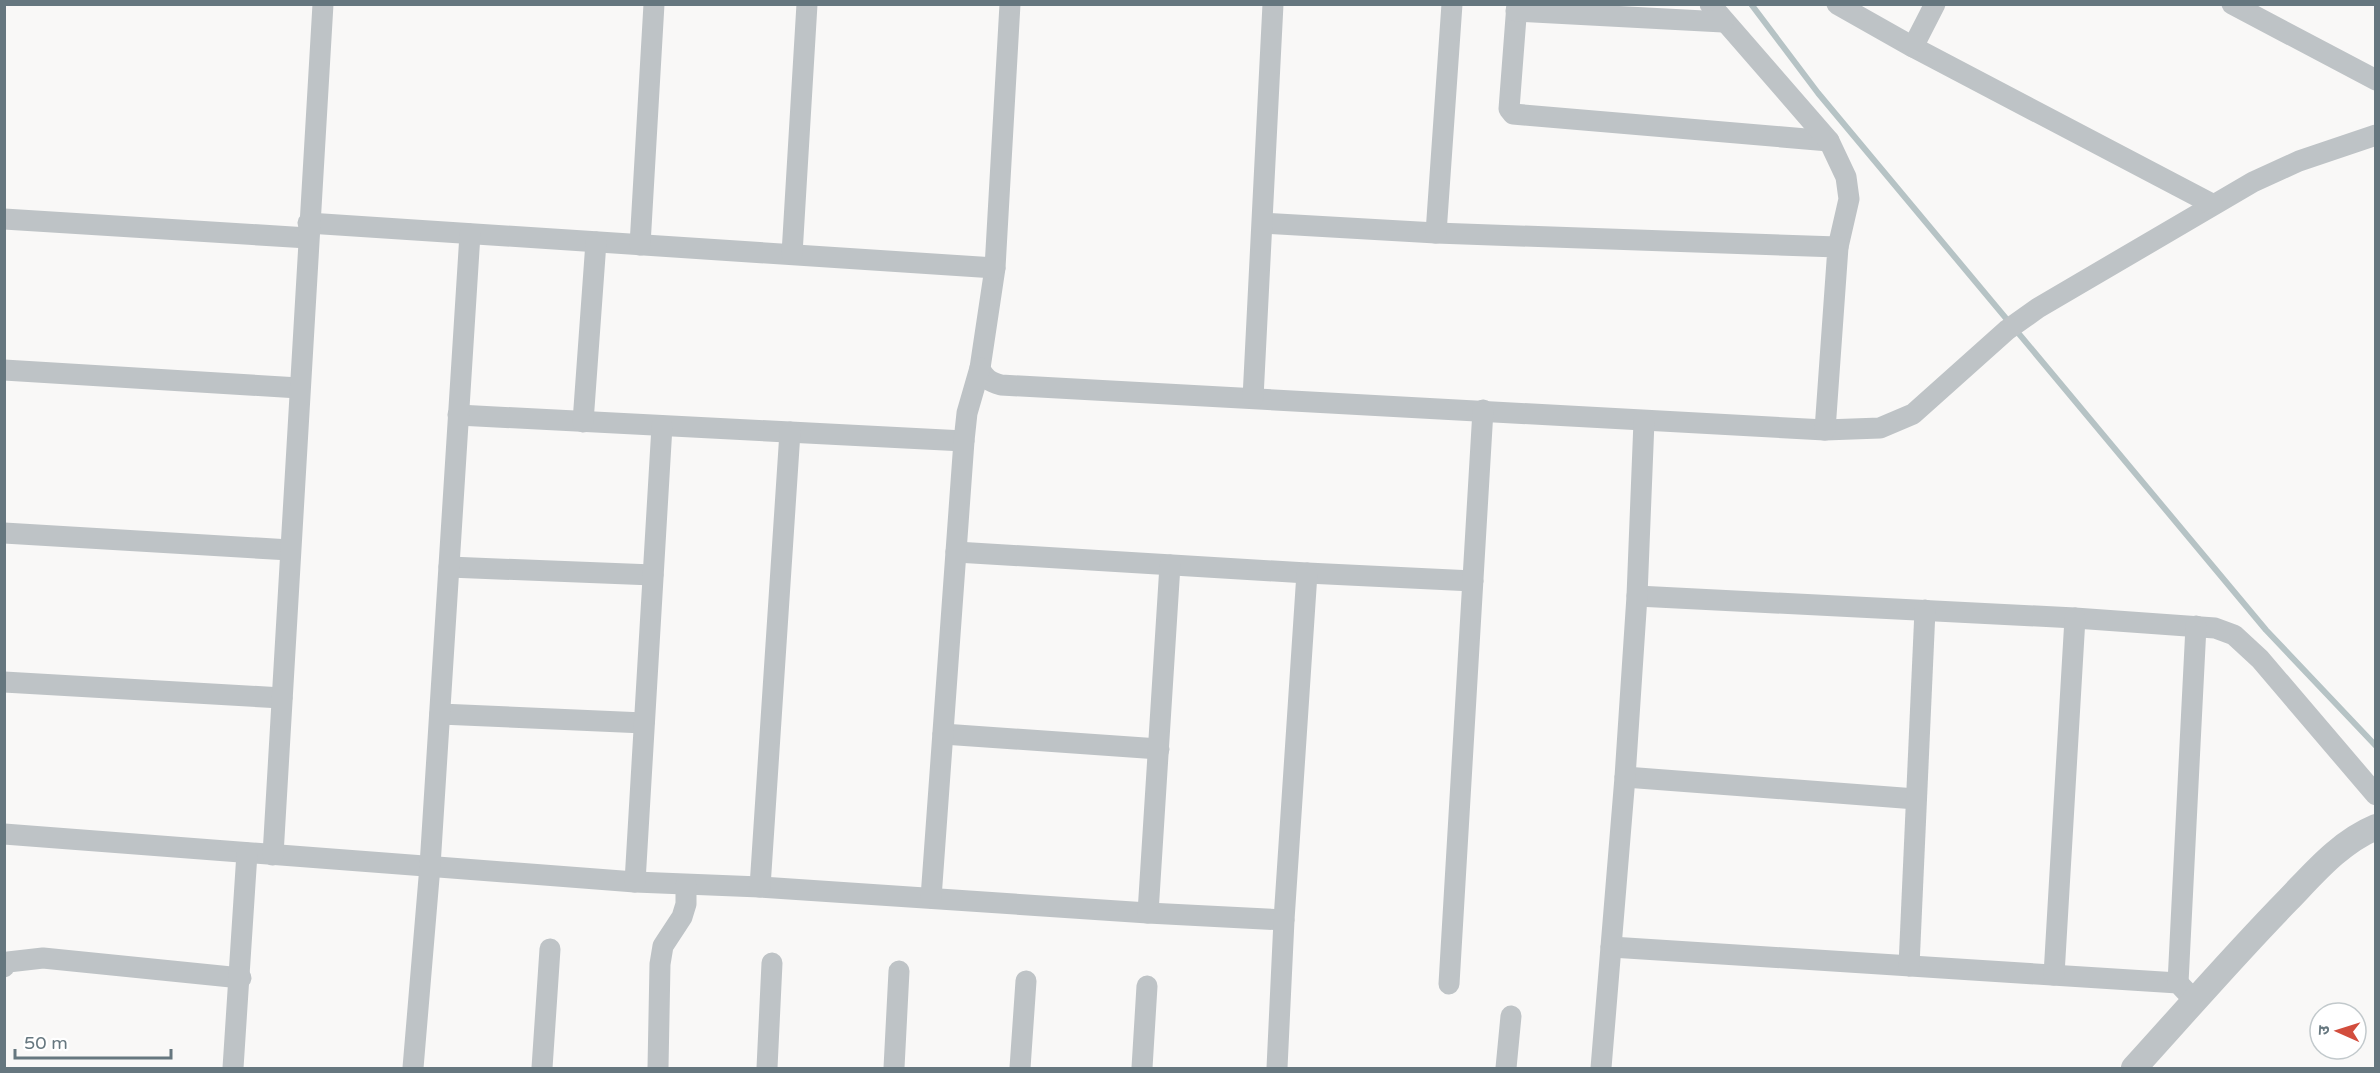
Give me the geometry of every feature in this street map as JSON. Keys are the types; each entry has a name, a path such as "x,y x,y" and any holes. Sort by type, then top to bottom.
{"street":[{"path":"273,855 323,4"},
{"path":"640,245 654,4"},
{"path":"792,254 807,4"},
{"path":"931,898 964,441 967,413 980,368 996,268 1011,4"},
{"path":"1253,398 1273,4"},
{"path":"1436,233 1452,4"},
{"path":"1710,4 1723,22 1829,141 1846,177 1849,199 1838,248 1825,430"},
{"path":"1837,4 1913,47 2212,204"},
{"path":"1913,47 1935,4"},
{"path":"2232,4 2376,80"},
{"path":"1723,22 1516,8 1509,109 1513,114 1829,141"},
{"path":"980,368 982,375 988,381 1001,385 1825,430 1880,428 1913,414 2007,330 2038,308 2212,204 2299,161 2376,135"},
{"path":"4,219 308,231 470,234 996,268"},
{"path":"1263,223 1436,233 1838,248"},
{"path":"413,1068 430,866 470,234"},
{"path":"584,422 596,242"},
{"path":"4,370 299,388"},
{"path":"1449,984 1483,410"},
{"path":"458,415 964,441"},
{"path":"1601,1068 1625,777 1637,596 1644,421"},
{"path":"635,882 662,426"},
{"path":"760,887 790,432"},
{"path":"4,533 290,550"},
{"path":"956,552 1473,581"},
{"path":"1148,913 1170,565"},
{"path":"449,567 653,575"},
{"path":"1277,1068 1284,920 1307,573"},
{"path":"1637,596 2075,618 2215,628 2234,635 2260,659 2376,795"},
{"path":"1909,966 1925,610"},
{"path":"2054,975 2075,618"},
{"path":"2187,992 2196,626"},
{"path":"4,682 282,698"},
{"path":"440,714 644,723"},
{"path":"943,734 1159,749"},
{"path":"1625,777 1916,799"},
{"path":"2134,1068 2187,992 2271,917 2330,857 2376,827"},
{"path":"4,834 635,882 760,887 1284,920"},
{"path":"234,1068 247,853"},
{"path":"658,1068 660,964 663,946 682,917 686,904 686,885"},
{"path":"1611,947 2054,975 2187,992"},
{"path":"542,1068 550,949"},
{"path":"4,967 8,962 43,958 241,978"},
{"path":"767,1068 772,963"},
{"path":"894,1068 899,971"},
{"path":"1020,1068 1026,981"},
{"path":"1142,1068 1147,986"},
{"path":"1506,1068 1511,1016"}],"waterway":[{"path":"1751,4 1818,93 2266,630 2376,746"}]}
